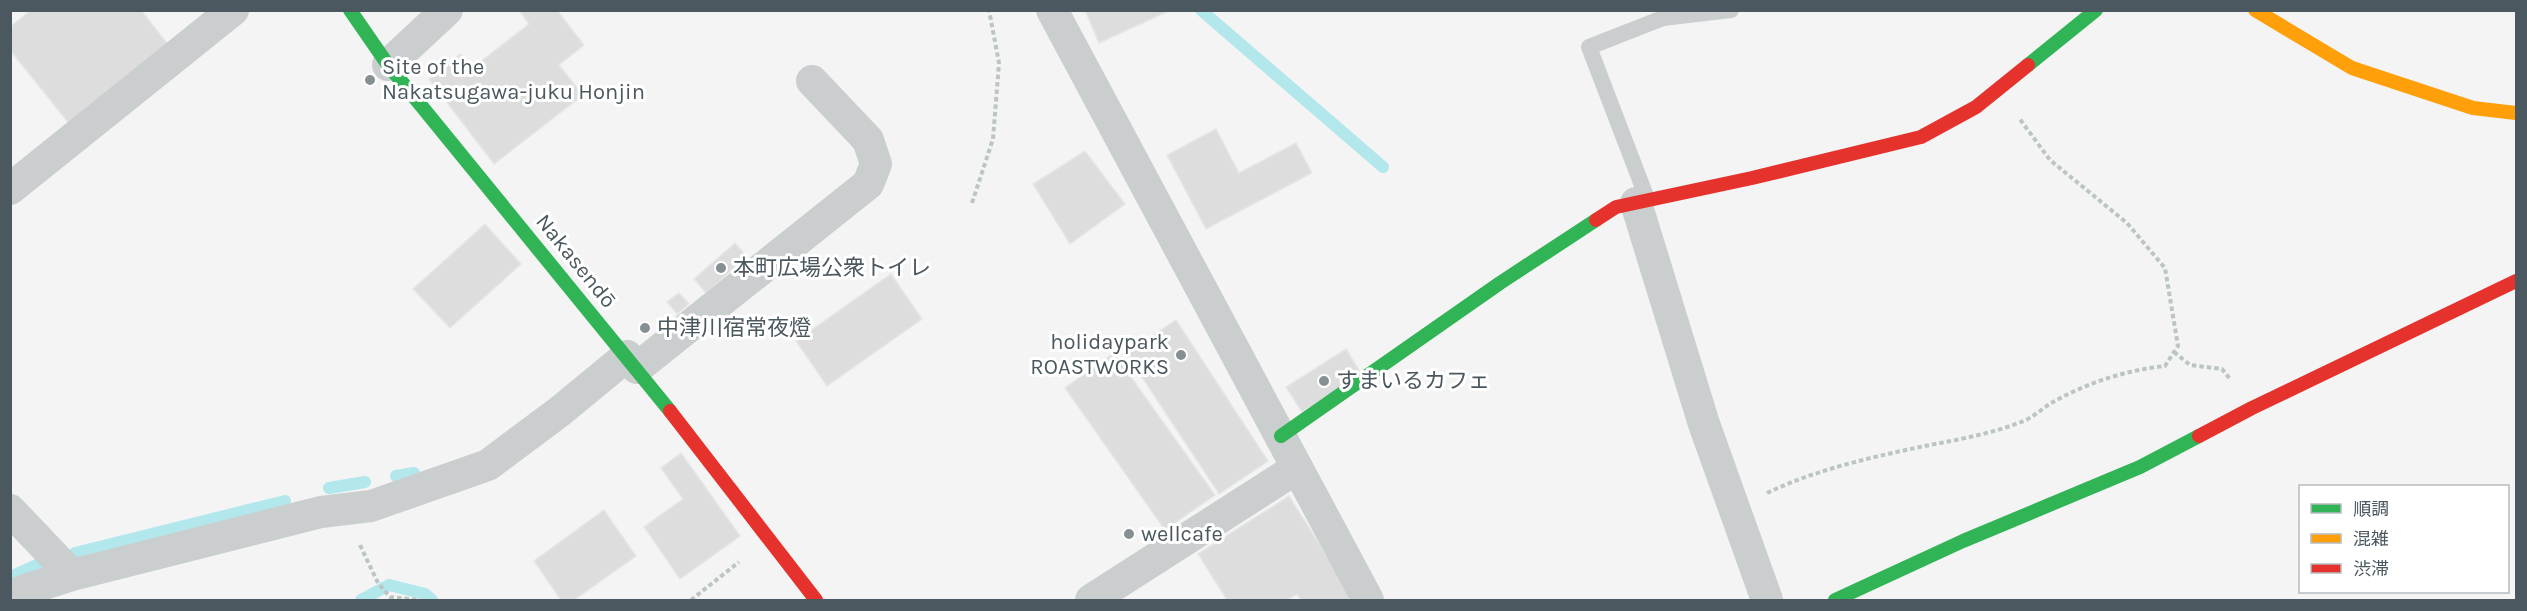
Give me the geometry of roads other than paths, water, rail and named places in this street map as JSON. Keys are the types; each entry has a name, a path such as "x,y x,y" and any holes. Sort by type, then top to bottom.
{"street":[{"path":"10,189 233,10"},
{"name":"Nakasendō","path":"350,10 388,65 632,362 816,600"},
{"path":"388,65 447,10"},
{"path":"1052,10 1368,600"},
{"path":"1281,436 1529,264 1616,207 1752,178 1921,137 1976,107 2096,10"},
{"path":"2255,10 2352,68 2473,108 2517,113"},
{"path":"10,596 72,576 321,512 371,506 488,465 632,362 868,184 876,164 868,140 812,81"},
{"path":"1642,202 1704,424 1767,600"},
{"path":"1835,600 1963,541 2140,467 2252,408 2517,282"},
{"path":"1091,600 1297,468"},
{"path":"10,510 72,576"}],"lane":[{"path":"1642,202 1589,46 1660,14 1731,10"}],"waterway":[{"path":"1201,10 1383,167"},
{"path":"396,476 414,473"},
{"path":"329,488 365,482"},
{"path":"75,553 285,501"},
{"path":"10,577 37,565"},
{"path":"361,600 389,585 425,594 432,600"}],"place":[{"name":"Site of the Nakatsugawa-juku Honjin","path":"370,80"},
{"name":"本町広場公衆トイレ","path":"721,268"},
{"name":"中津川宿常夜燈","path":"645,328"},
{"name":"holidaypark ROASTWORKS","path":"1181,355"},
{"name":"すまいるカフェ","path":"1324,381"},
{"name":"wellcafe","path":"1129,534"}]}
